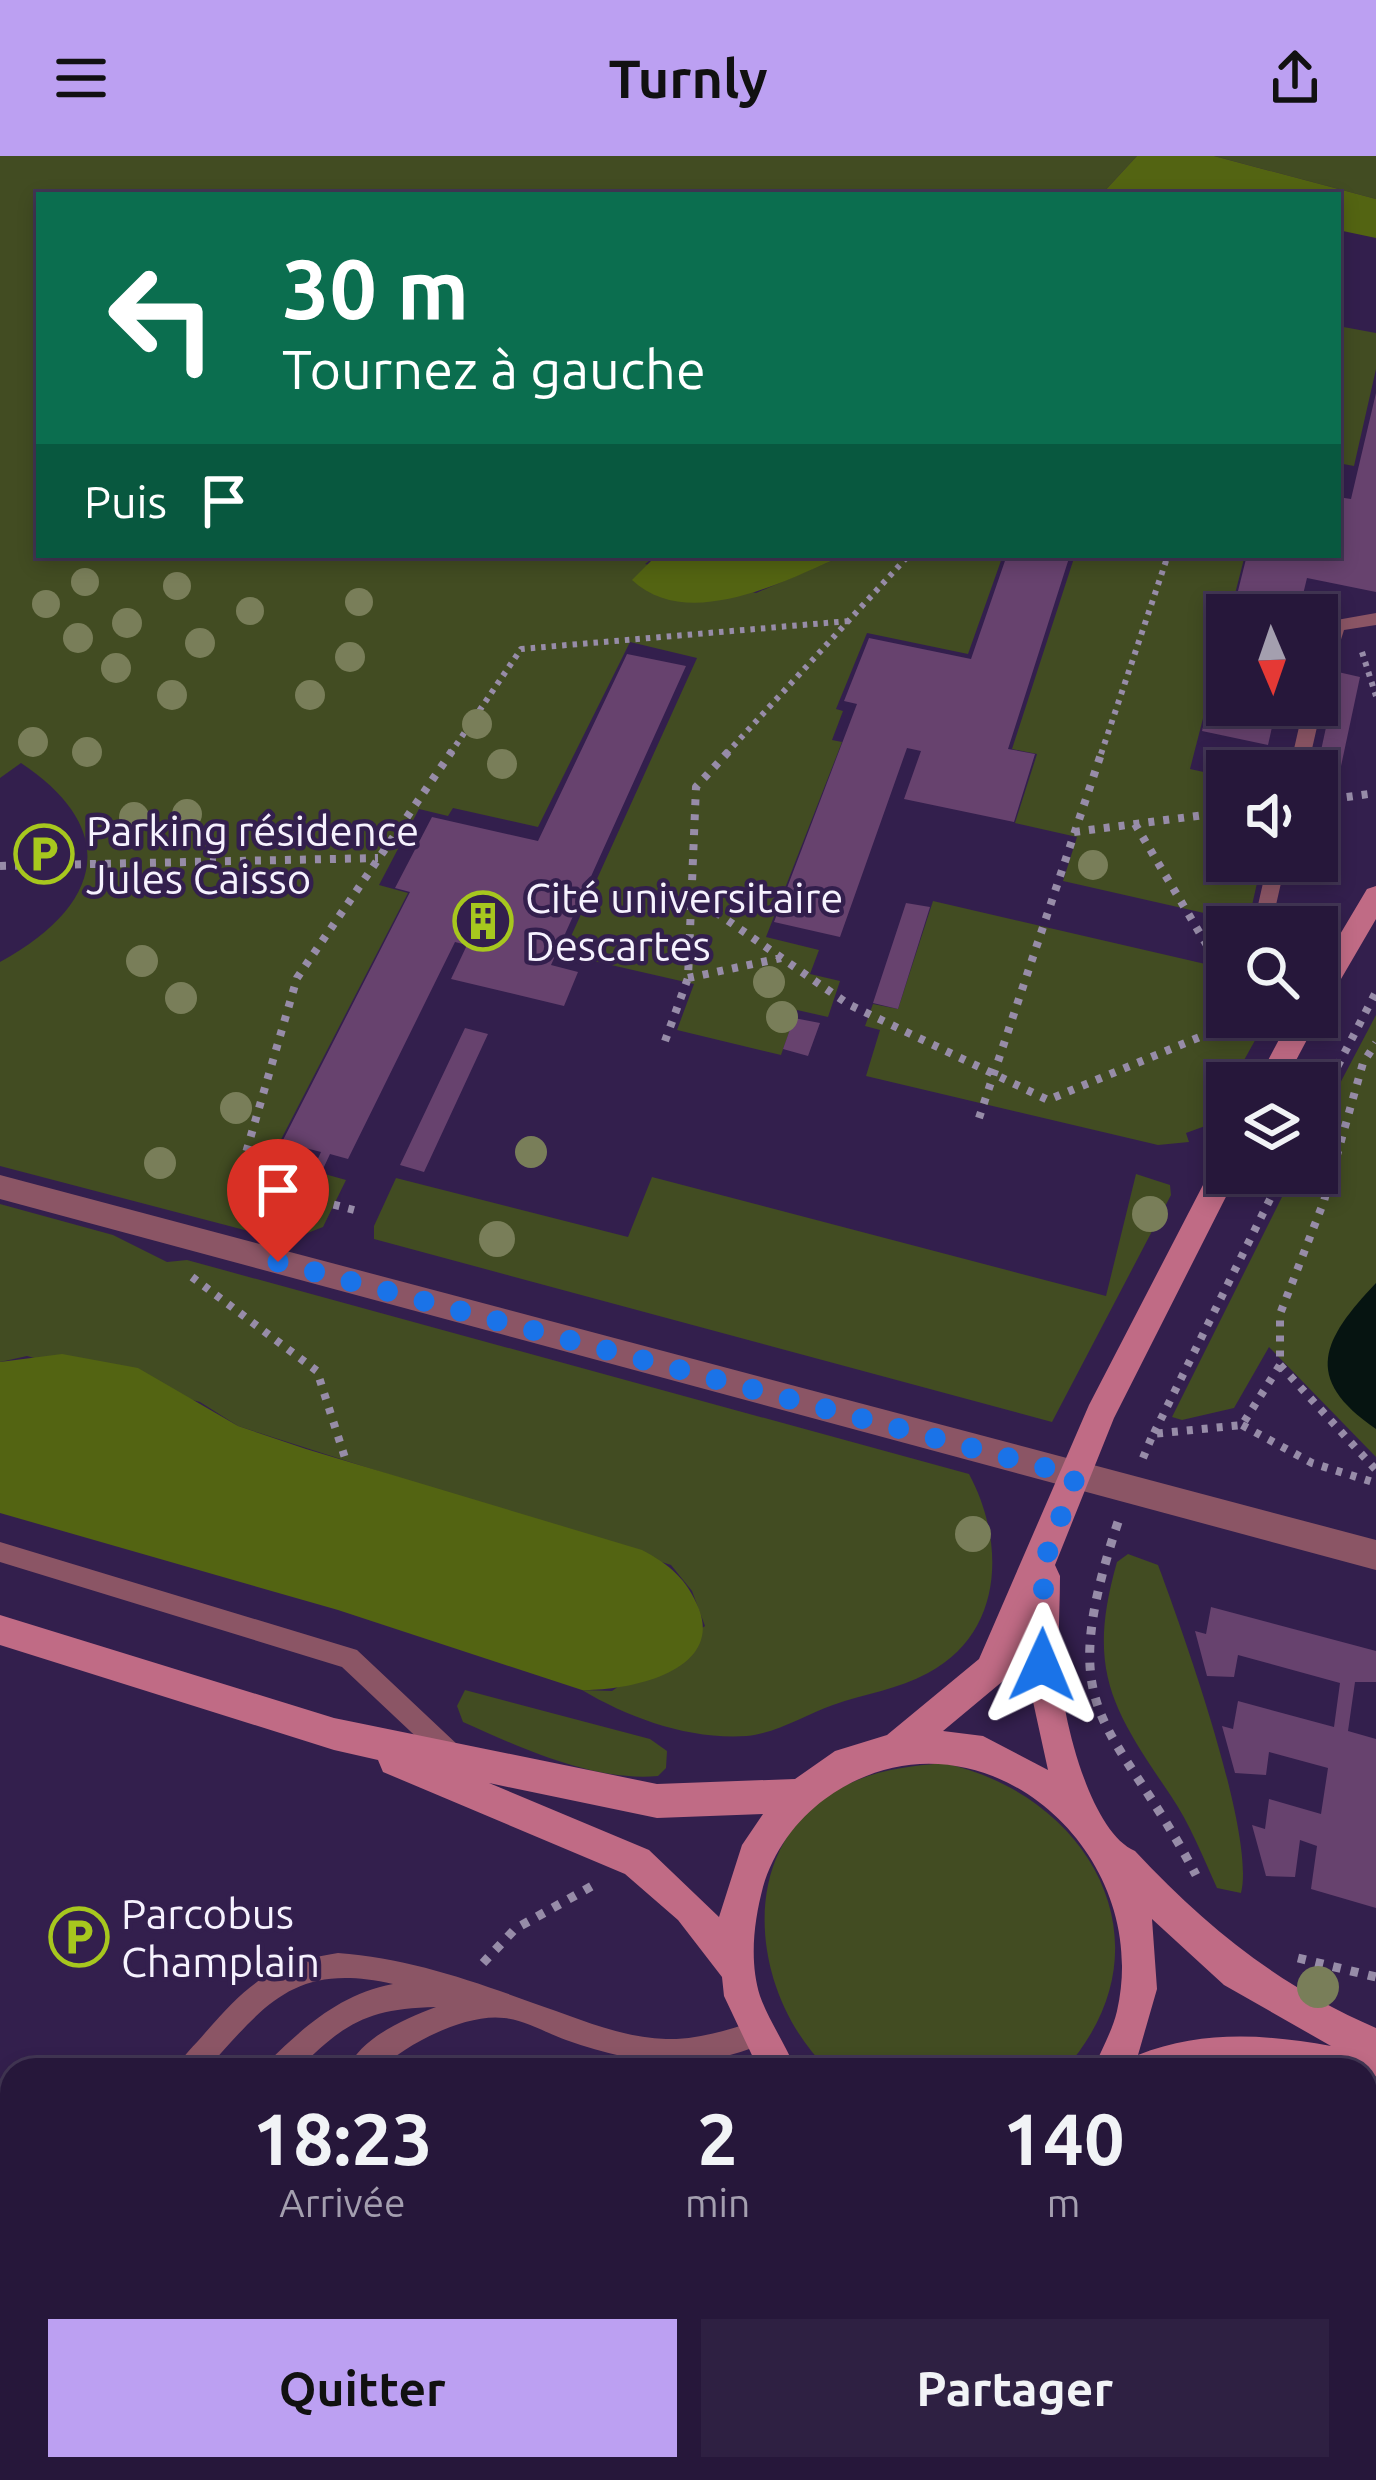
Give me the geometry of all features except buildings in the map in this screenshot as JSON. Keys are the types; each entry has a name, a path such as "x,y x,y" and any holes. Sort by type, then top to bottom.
{"main road":[{"path":"1338,954 1376,896"},
{"path":"898,1747 991,1670 1044,1562 1137,1339 1212,1194"},
{"path":"1044,1562 1042,1665 1085,1820 1124,1881 1140,1940 1133,2022 1117,2058"},
{"path":"0,1630 334,1734 637,1862 690,1908 735,1965"},
{"path":"334,1734 657,1801 795,1796"},
{"path":"771,2058 756,2034 735,1965 736,1905 745,1871 764,1834 795,1796 829,1770 898,1747 955,1748 989,1756 1043,1783 1085,1820 1178,1924 1232,1973 1302,2018 1376,2047"},
{"path":"1186,2058 1237,2052 1306,2058"}],"street":[{"path":"0,1187 1376,1555"}],"lane":[{"path":"1338,625 1376,619"},
{"path":"0,1552 349,1658 457,1759"},
{"path":"201,2058 268,1988 298,1972 366,1969 463,1992 587,2038 658,2051 706,2048 756,2034"},
{"path":"292,2058 358,2002 397,1994 463,1992"},
{"path":"374,2058 408,2030 433,2018 505,2006"}],"path":[{"path":"664,1041 688,978 695,787 906,558"},
{"path":"979,1118 1167,558"},
{"path":"354,1210 238,1180 297,978 520,649 849,621"},
{"path":"1338,798 1376,793"},
{"path":"1074,832 1206,815"},
{"path":"1135,824 1206,944"},
{"path":"0,866 378,858"},
{"path":"691,896 848,1004 1048,1100 1206,1034"},
{"path":"688,978 782,958"},
{"path":"1338,1065 1376,992"},
{"path":"1242,1425 1280,1365 1280,1314 1324,1202 1363,1064 1376,1043"},
{"path":"1199,1881 1176,1833 1096,1713 1090,1687 1089,1628 1130,1489 1153,1434 1273,1194"},
{"path":"184,1271 317,1371 346,1461"},
{"path":"1280,1365 1376,1470"},
{"path":"1153,1434 1213,1424 1242,1425 1312,1463 1376,1483"},
{"path":"463,1992 515,1929 608,1881"},
{"path":"1284,1959 1306,1957 1376,1977"}],"green space":[{"path":"0,156 1137,156 1104,192 36,192 36,558 653,558 645,564 756,593 838,558 1002,558 968,654 867,633 836,709 843,711 832,740 842,742 766,937 819,950 810,974 840,981 828,1017 797,1010 781,1055 677,1030 694,984 563,954 697,658 630,642 538,827 453,808 448,816 419,809 379,885 408,893 271,1159 346,1180 323,1227 287,1241 0,1166 0,962 60,917 78,893 87,867 86,841 75,815 54,789 21,763 0,778"},
{"path":"1137,156 1214,156 1376,199 1376,238 1341,231 1341,192 1104,192"},
{"path":"1214,156 1376,156 1376,199"},
{"path":"1341,327 1376,333 1376,369 1354,466 1341,464"},
{"path":"654,558 838,558 767,588 709,602 655,595 632,580"},
{"path":"1074,558 1244,558 1235,594 1206,594 1206,707 1190,769 1206,772 1206,882 1257,882 1252,906 1206,906 1206,913 1063,881 1077,837 1015,823 1037,754 1012,749"},
{"path":"933,901 1206,964 1206,1038 1256,1038 1243,1062 1206,1062 1206,1126 1186,1133 1189,1142 1158,1145 866,1076 880,1030 865,1026 873,1004 898,1009"},
{"path":"1376,1015 1376,1457 1269,1347 1234,1408 1182,1420 1172,1417 1284,1194 1338,1194 1338,1087"},
{"path":"1136,1174 1170,1185 1171,1195 1052,1422 374,1239 374,1226 396,1178 628,1237 652,1177 1106,1296"},
{"path":"0,1204 113,1235 167,1262 187,1260 969,1474 989,1528 991,1583 984,1610 972,1634 928,1673 769,1731 747,1736 703,1734 619,1710 582,1690 612,1691 705,1626 692,1591 671,1565 238,1426 200,1402 27,1356 0,1362"},
{"path":"62,1354 138,1368 238,1426 306,1449 642,1550 661,1561 689,1589 703,1631 697,1648 667,1674 623,1687 582,1690 338,1610 0,1513 0,1362"},
{"path":"1128,1554 1158,1565 1199,1682 1238,1826 1241,1893 1217,1888 1184,1818 1133,1738 1110,1687 1104,1632 1108,1599 1117,1562"},
{"path":"465,1690 650,1739 667,1751 666,1768 658,1776 609,1774 533,1752 463,1722 457,1706"},
{"path":"943,1763 996,1780 1040,1807 1076,1842 1101,1882 1114,1927 1113,1975 1097,2023 1072,2058 819,2058 804,2041 784,2007 765,1930 767,1892 778,1855 798,1822 829,1795 856,1780"}],"shaded area":[{"path":"1376,1283 1376,1429 1337,1393 1328,1358 1343,1322"}],"place":[{"name":"Parking résidence Jules Caisso","path":"44,854"},
{"name":"Cité universitaire Descartes","path":"483,921"},
{"name":"Parcobus Champlain","path":"79,1937"}],"route":[{"path":"278,1262 1076,1476 1044,1562 1042,1665"}]}
